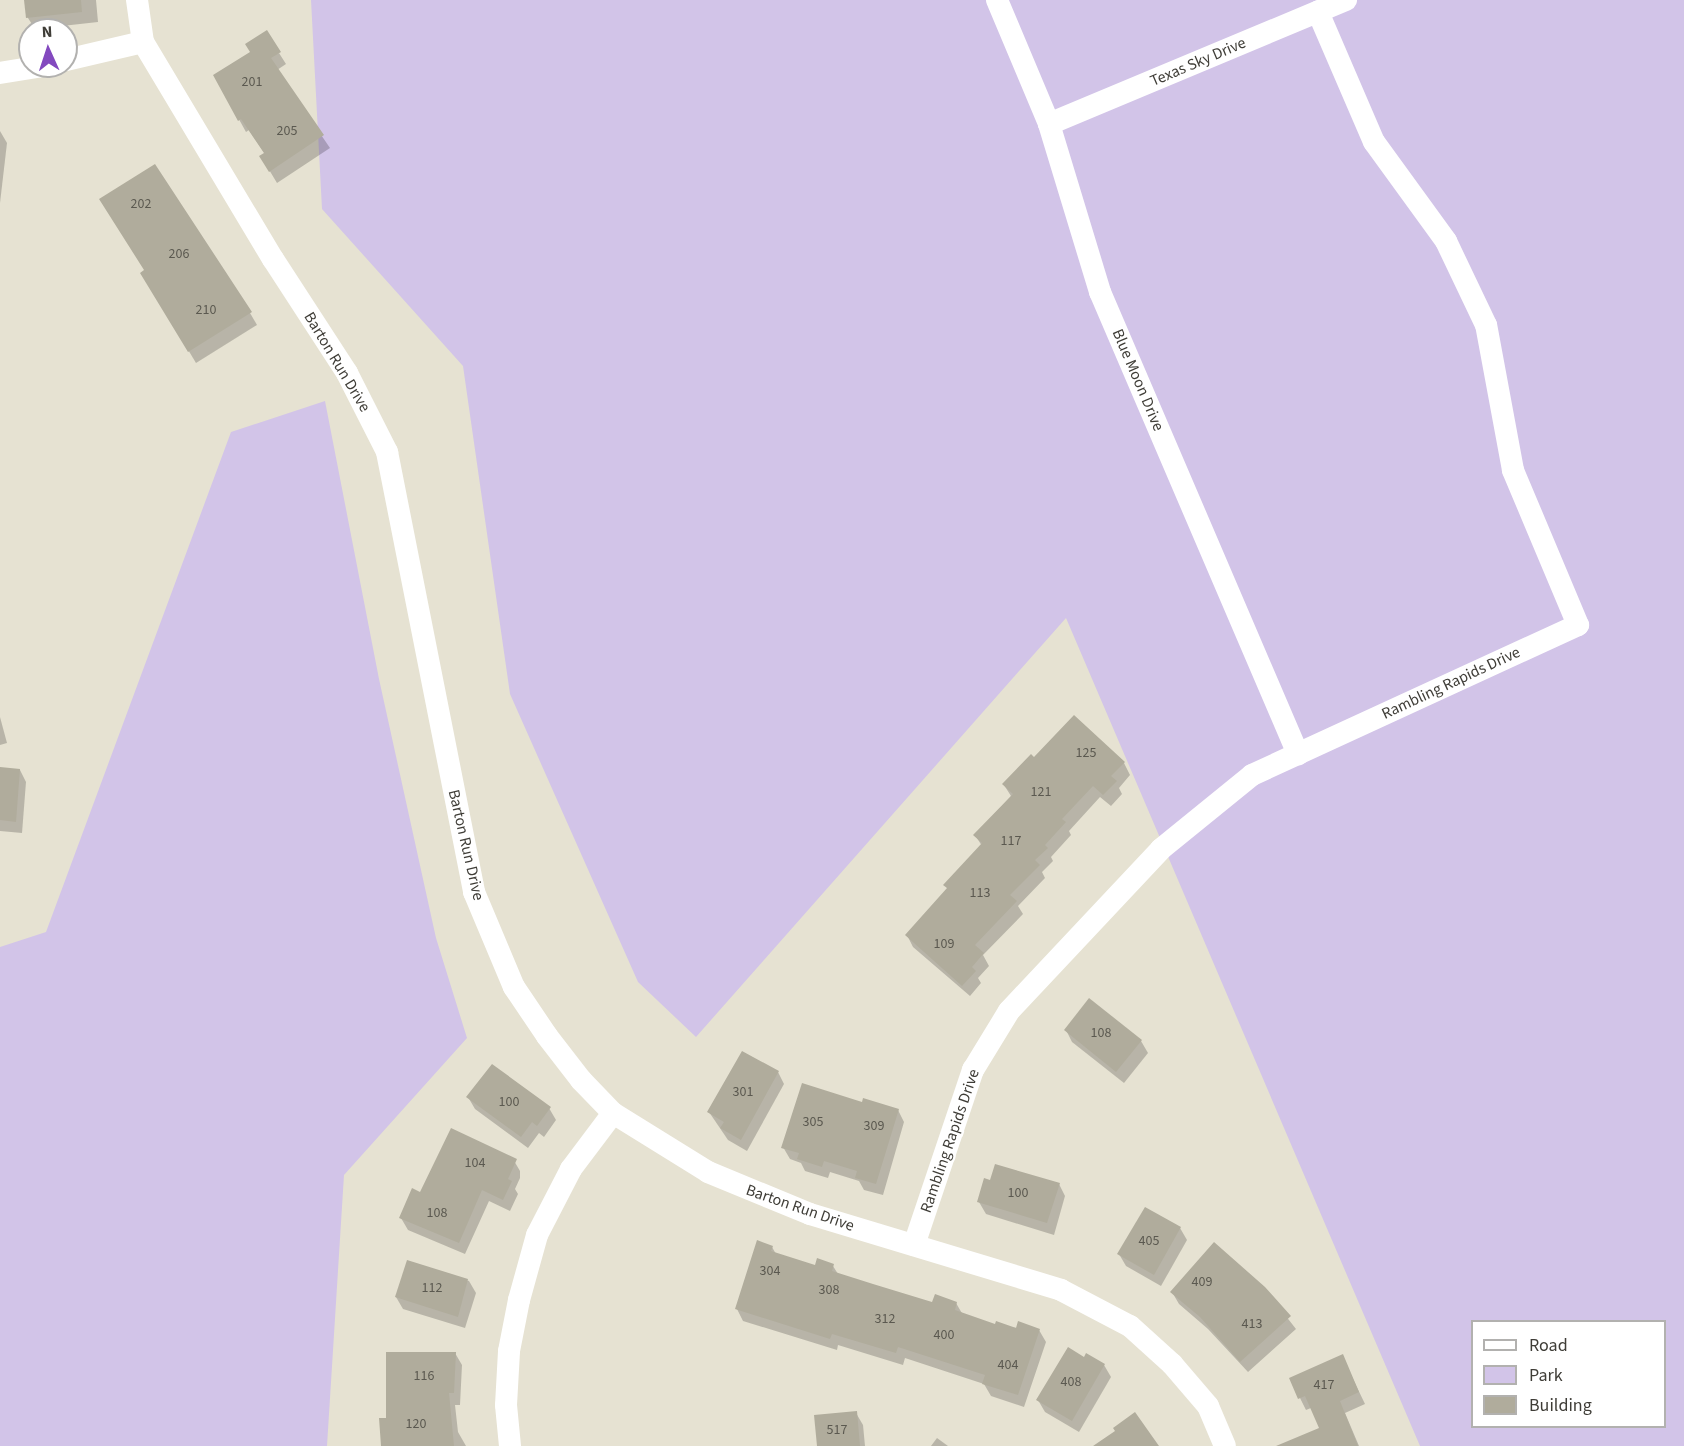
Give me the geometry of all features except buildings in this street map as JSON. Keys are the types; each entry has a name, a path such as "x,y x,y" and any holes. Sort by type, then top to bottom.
{"street":[{"name":"Barton Run Drive","path":"137,0 142,42 273,259 347,373 387,452 474,892 514,987 547,1036 581,1080 614,1113 708,1172 758,1195 810,1214 1061,1290 1130,1326 1172,1364 1208,1406 1225,1446"},
{"name":"Blue Moon Drive","path":"997,0 1049,124 1100,292 1298,754"},
{"name":"Texas Sky Drive","path":"1049,124 1346,0"},
{"name":"Rambling Rapids Drive","path":"914,1245 973,1070 1009,1011 1161,849 1252,775 1578,625 1513,470 1486,325 1446,241 1374,142 1318,12"},
{"path":"78,57 142,42"},
{"path":"0,73 18,70"},
{"path":"510,1446 506,1405 509,1351 519,1299 537,1234 572,1169 614,1113"}],"green space":[{"path":"311,0 1684,0 1684,1446 1420,1446 1066,618 696,1037 638,982 510,694 463,366 322,209"},
{"path":"325,401 379,679 436,938 467,1038 344,1175 327,1446 0,1446 0,947 46,932 231,432"}]}
